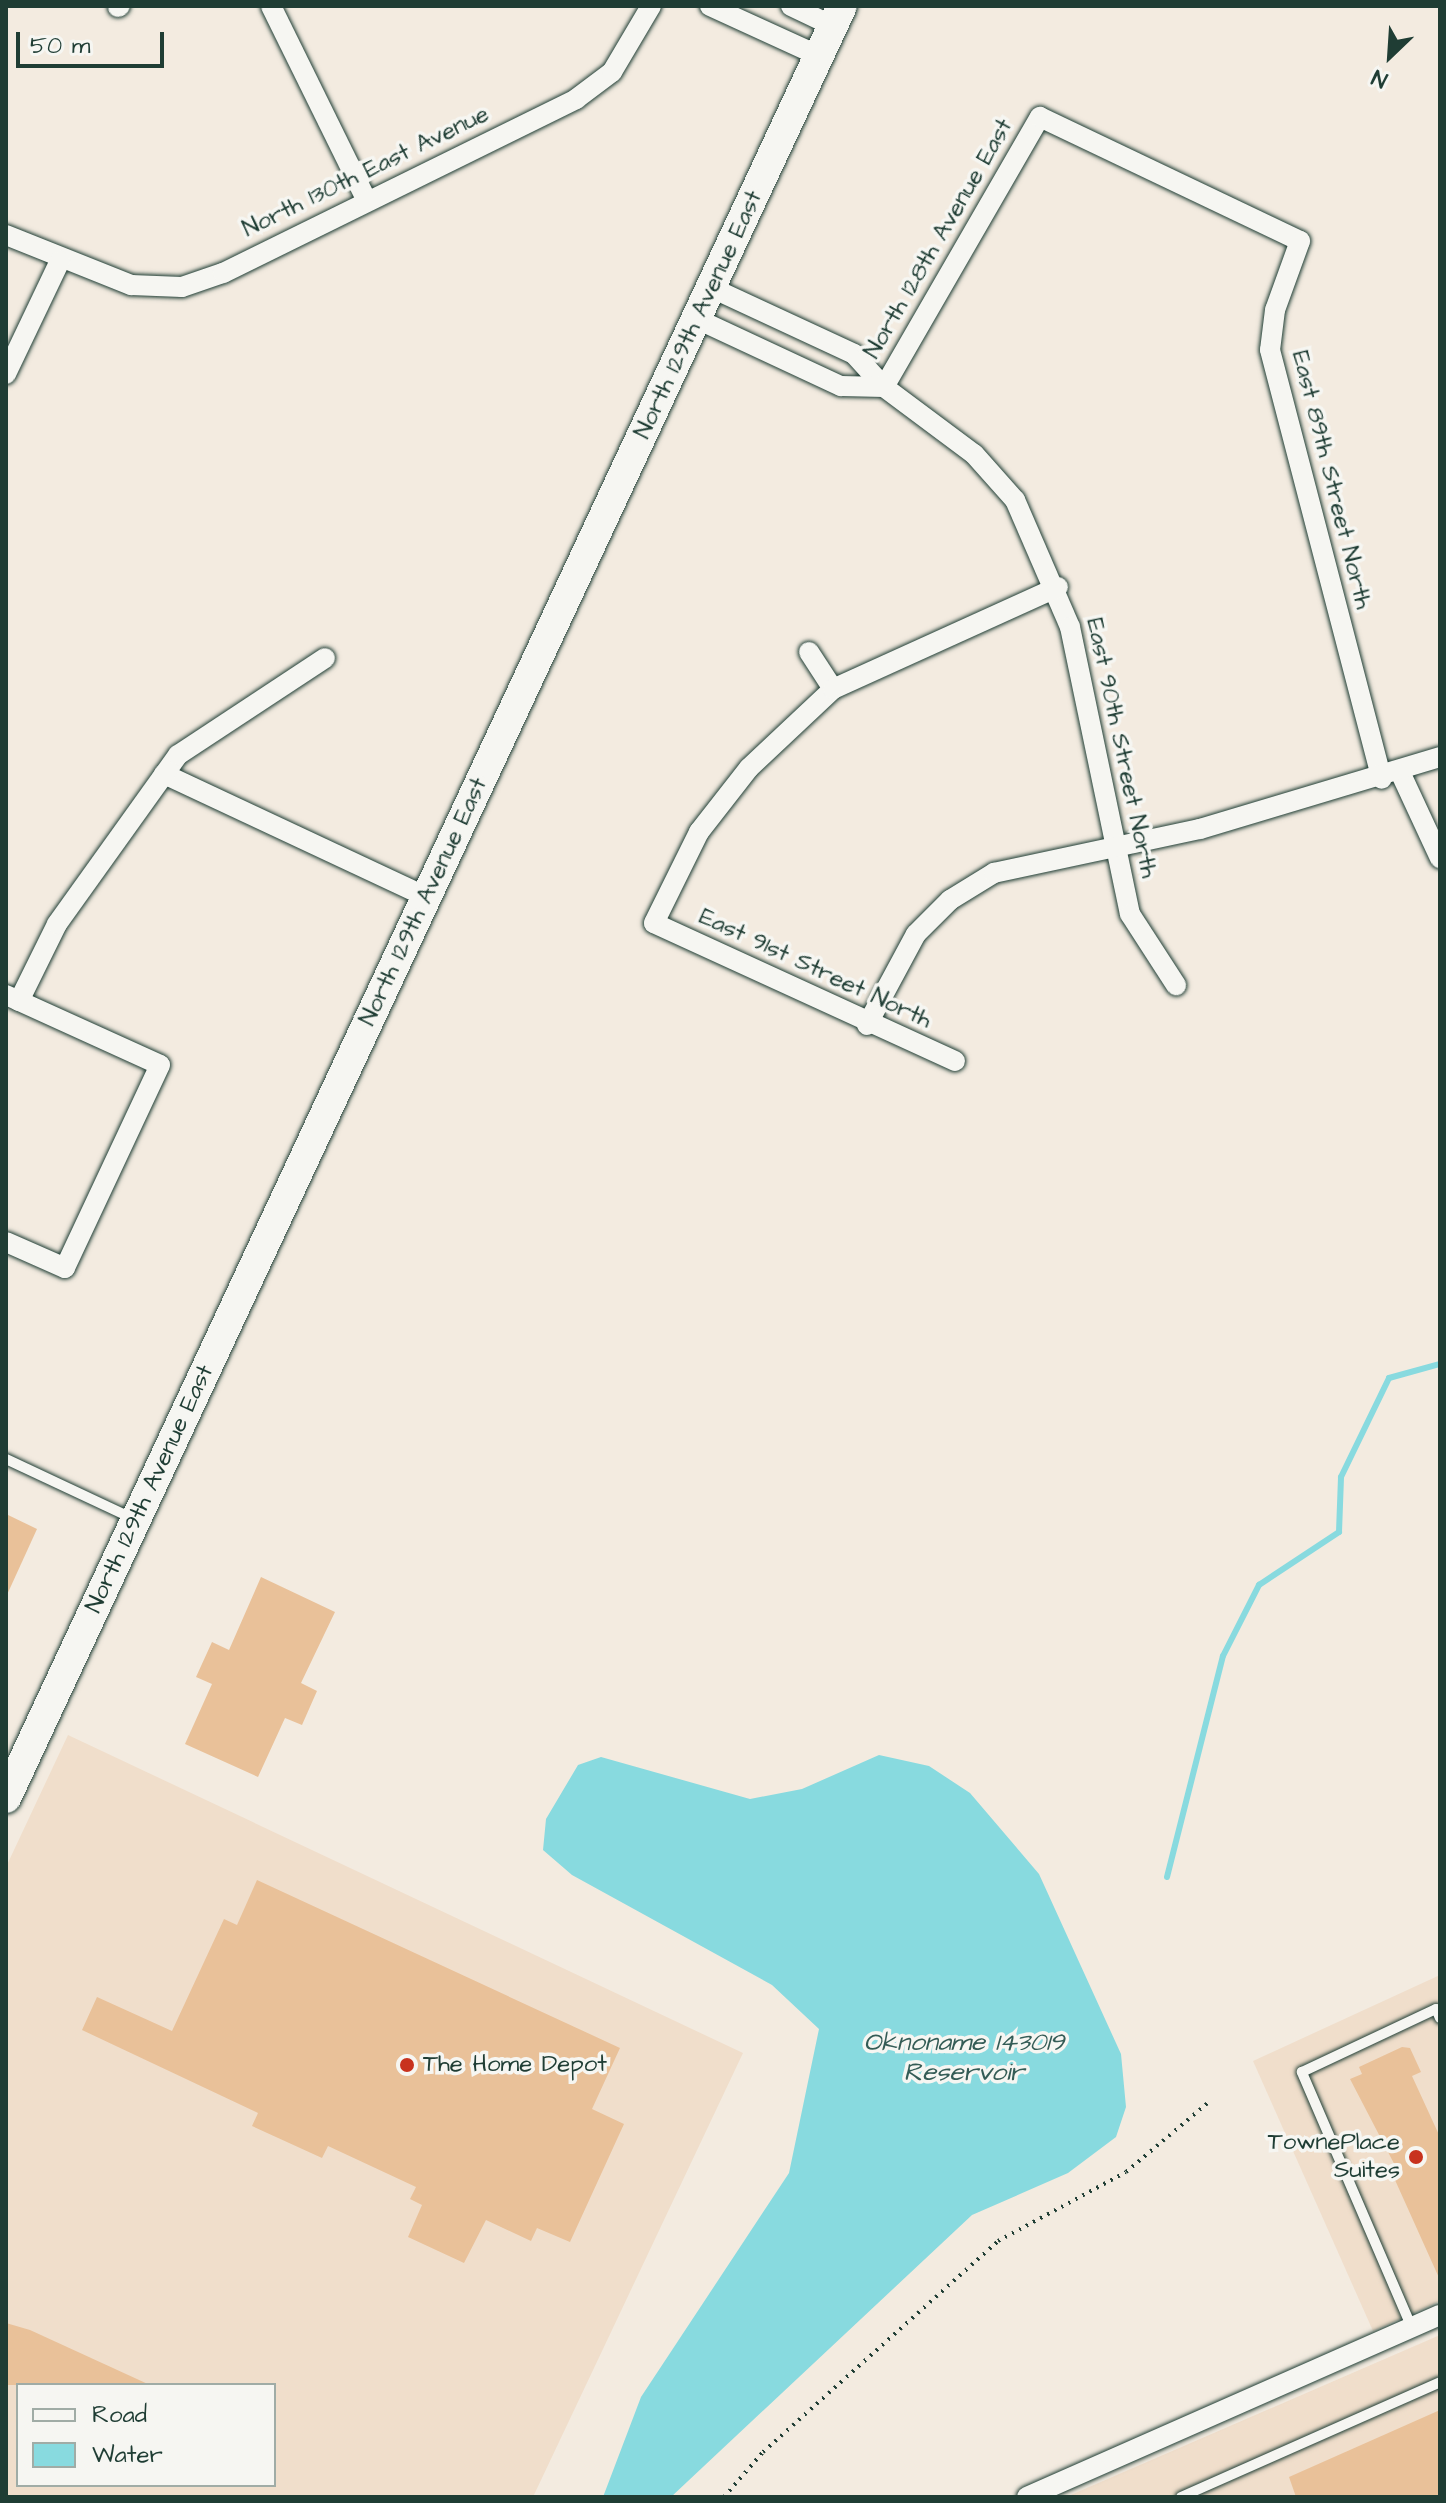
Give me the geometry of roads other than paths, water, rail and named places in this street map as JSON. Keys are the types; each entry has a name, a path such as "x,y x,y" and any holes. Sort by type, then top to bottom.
{"main road":[{"name":"North 129th Avenue East","path":"6,1798 838,16"}],"street":[{"path":"271,6 366,199"},
{"name":"North 130th East Avenue","path":"60,261 131,285 182,287 576,99 612,72 651,6"},
{"path":"710,6 819,56"},
{"path":"791,6 838,16"},
{"name":"North 128th Avenue East","path":"884,387 1040,117"},
{"name":"East 89th Street North","path":"1040,117 1300,241 1275,310 1270,350 1391,776"},
{"path":"6,235 60,261 6,374"},
{"name":"East 90th Street North","path":"712,288 854,354 884,387 923,410 1015,500 1058,587 1091,715 1112,847 1130,914 1176,985"},
{"name":"East 90th Street North","path":"697,319 841,386 884,387"},
{"path":"809,652 833,689 1058,587"},
{"path":"6,1242 65,1268 160,1065 13,998 57,924 164,774 204,733 325,658"},
{"name":"East 91st Street North","path":"833,689 749,768 699,832 654,923 867,1025 955,1061"},
{"path":"867,1025 899,958 950,900 1027,861 1112,847 1391,776 1440,757"},
{"path":"164,774 427,897"},
{"path":"1391,776 1440,858"},
{"path":"1027,2497 1440,2315"}],"lane":[{"path":"6,1459 136,1520"},
{"path":"1412,2328 1302,2072 1436,2009 1440,2018"},
{"path":"1181,2497 1440,2382"}],"water":[{"name":"Oknoname 143019 Reservoir","path":"879,1755 929,1766 970,1793 1039,1874 1121,2054 1126,2107 1116,2137 1068,2173 972,2215 671,2497 603,2497 641,2397 789,2173 819,2029 772,1985 572,1875 543,1850 546,1819 578,1765 601,1757 750,1799 802,1789"}],"waterway":[{"path":"1167,1877 1223,1656 1259,1585 1339,1532 1341,1477 1389,1378 1440,1364"}],"place":[{"name":"The Home Depot","path":"407,2065"},
{"name":"TownePlace Suites","path":"1416,2157"}]}
